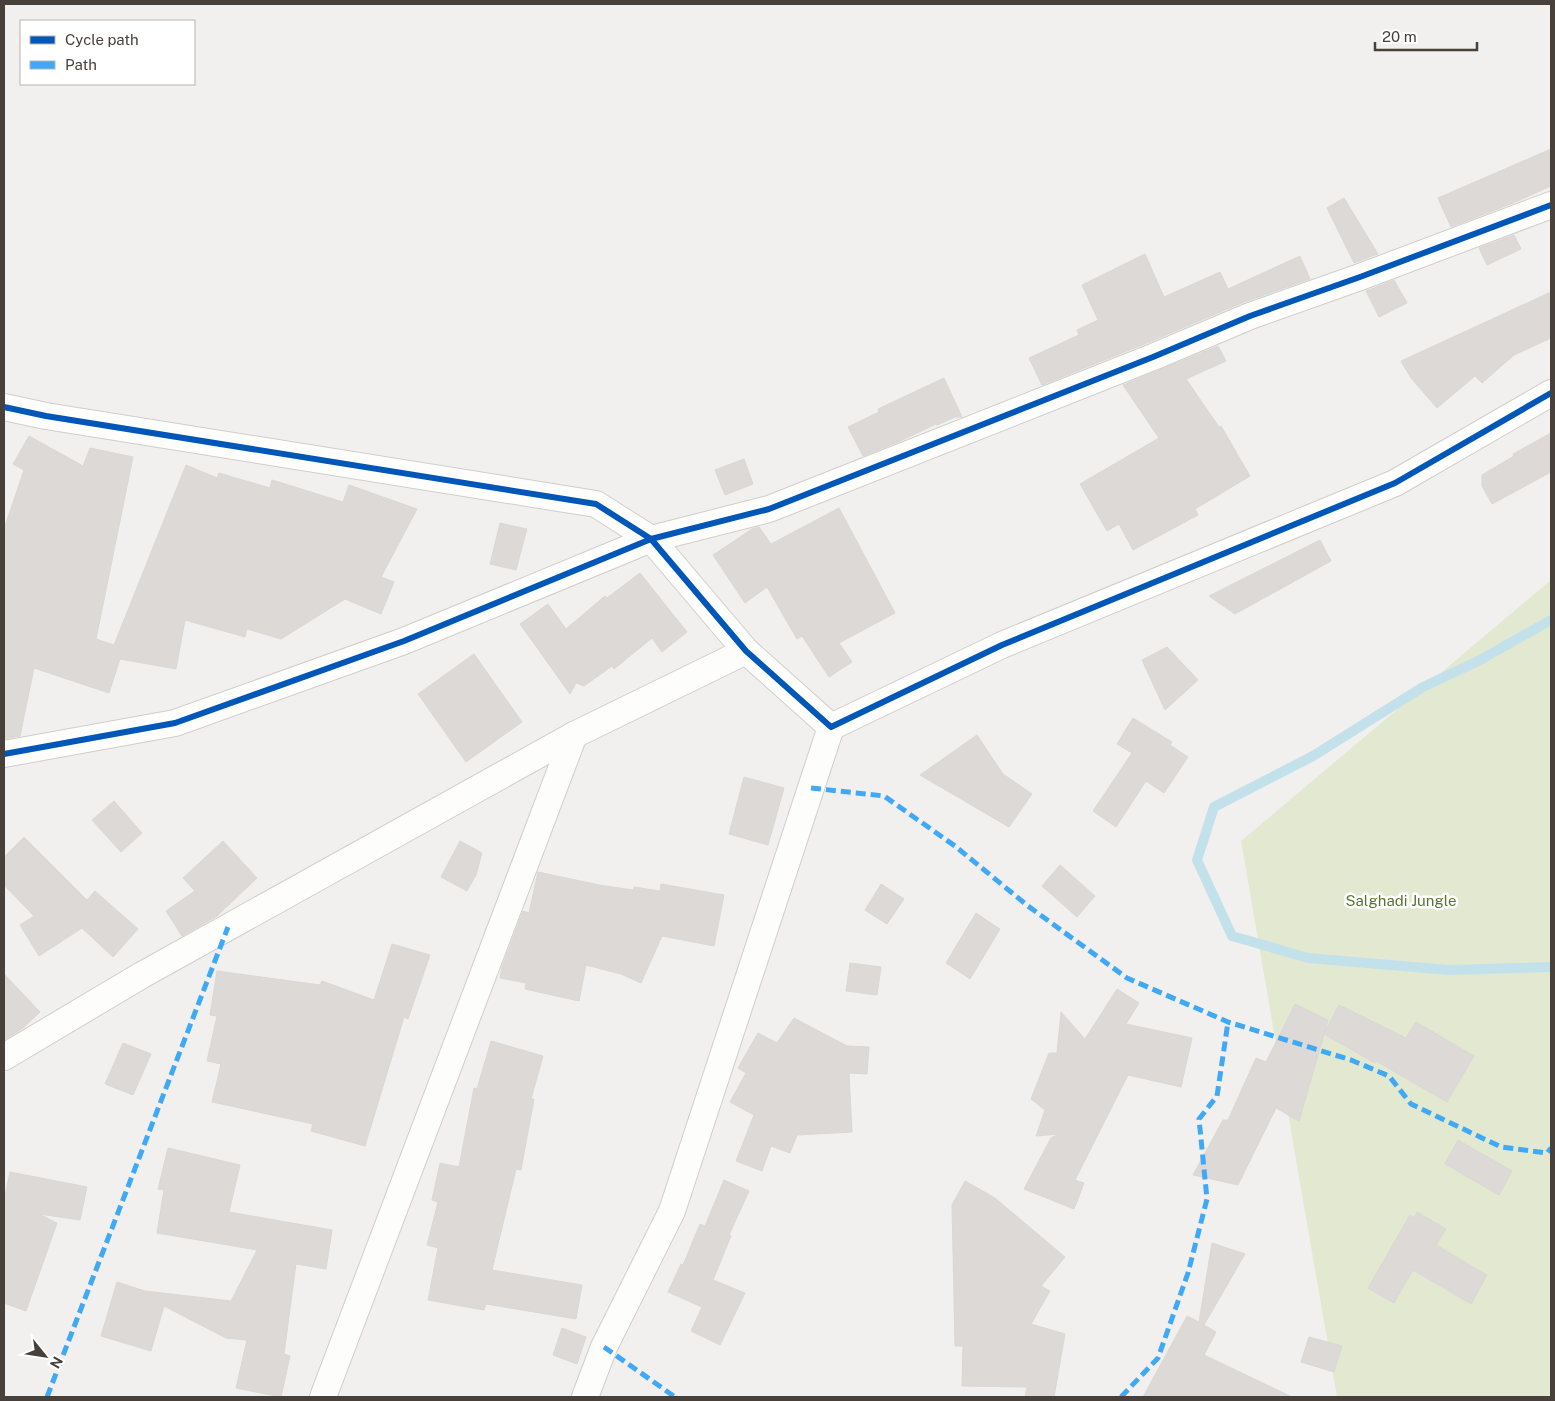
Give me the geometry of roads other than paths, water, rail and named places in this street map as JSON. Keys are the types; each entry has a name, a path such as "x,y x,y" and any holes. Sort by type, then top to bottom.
{"street":[{"path":"4,754 175,724 404,641 651,539 769,509 1153,357 1250,316 1551,205"},
{"path":"585,1397 604,1347 672,1211 831,727 1002,645 1395,483 1551,392"},
{"path":"4,407 46,416 596,504 651,539 746,651 831,727"},
{"path":"4,1057 142,975 574,735 746,651"},
{"path":"323,1397 574,735"}],"waterway":[{"path":"1551,620 1480,660 1423,687 1313,756 1214,807 1197,860 1232,936 1308,958 1449,970 1551,967"}],"park label":[{"name":"Salghadi Jungle","path":"1401,900"}]}
